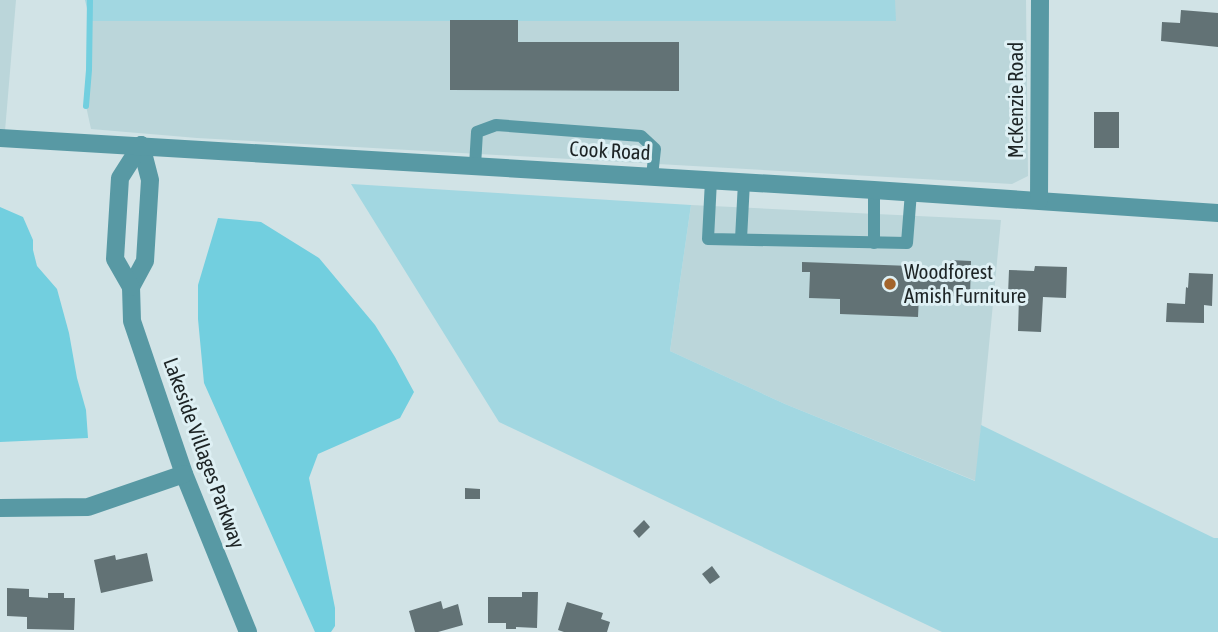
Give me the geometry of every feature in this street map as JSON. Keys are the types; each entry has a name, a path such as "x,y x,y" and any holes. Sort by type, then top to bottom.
{"street":[{"name":"McKenzie Road","path":"1038,200 1040,0"},
{"name":"Cook Road","path":"0,138 1218,212"},
{"name":"Lakeside Villages Parkway","path":"131,287 145,261 150,180 141,145"},
{"name":"Lakeside Villages Parkway","path":"141,145 120,178 115,259 131,287 132,321 184,474 248,632"},
{"path":"0,508 88,507 184,474"}],"lane":[{"path":"475,166 477,132 496,125 641,136 655,149 652,176"},
{"path":"711,180 708,239 907,243 911,192"},
{"path":"741,239 744,182"},
{"path":"874,190 874,243"}],"shaded area":[{"path":"0,0 16,0 5,131 0,131"},
{"path":"85,0 895,0 896,21 90,21"},
{"path":"895,0 1026,0 1028,176 1012,184 197,138 91,129 86,106 90,21 895,21"},
{"path":"351,184 691,205 670,351 785,404 975,481 981,425 1218,538 1218,632 942,632 499,422"},
{"path":"691,205 1001,220 976,481 785,404 670,351"},
{"path":"0,207 23,217 33,240 37,266 57,289 86,410 88,438 0,442"},
{"path":"218,218 261,222 319,258 375,325 414,392 400,418 318,454 309,478 335,608 335,626 331,632 315,632 204,383 198,285"}],"building":[{"path":"1181,10 1218,13 1218,47 1161,41 1162,22 1180,23"},
{"path":"450,20 518,20 518,42 679,42 679,91 450,90"},
{"path":"1094,112 1119,112 1119,148 1094,148"},
{"name":"Woodforest Amish Furniture","path":"950,260 971,261 970,297 919,295 918,317 840,314 840,299 809,298 810,272 802,272 802,262 911,266 911,272 949,274"},
{"path":"1035,266 1067,267 1066,298 1043,297 1041,332 1018,331 1019,296 1008,295 1009,270 1034,271"},
{"path":"1189,273 1213,274 1212,306 1204,305 1204,323 1166,322 1167,303 1185,304"},
{"path":"465,488 480,489 480,499 465,499"},
{"path":"644,520 650,527 639,538 633,531"},
{"path":"147,553 153,581 101,593 94,560 115,555 116,560"},
{"path":"712,566 720,577 710,584 702,574"},
{"path":"7,588 29,589 29,597 48,598 48,593 64,593 64,598 75,598 74,630 27,629 27,617 7,616"},
{"path":"522,592 538,592 537,628 506,629 506,623 488,623 488,597 522,597"},
{"path":"441,601 443,609 458,604 463,625 438,632 415,632 409,611"},
{"path":"567,602 603,613 601,619 610,622 607,632 558,630"}],"waterway":[{"path":"86,106 90,0"}],"place":[{"name":"Woodforest Amish Furniture","path":"890,284"}]}
